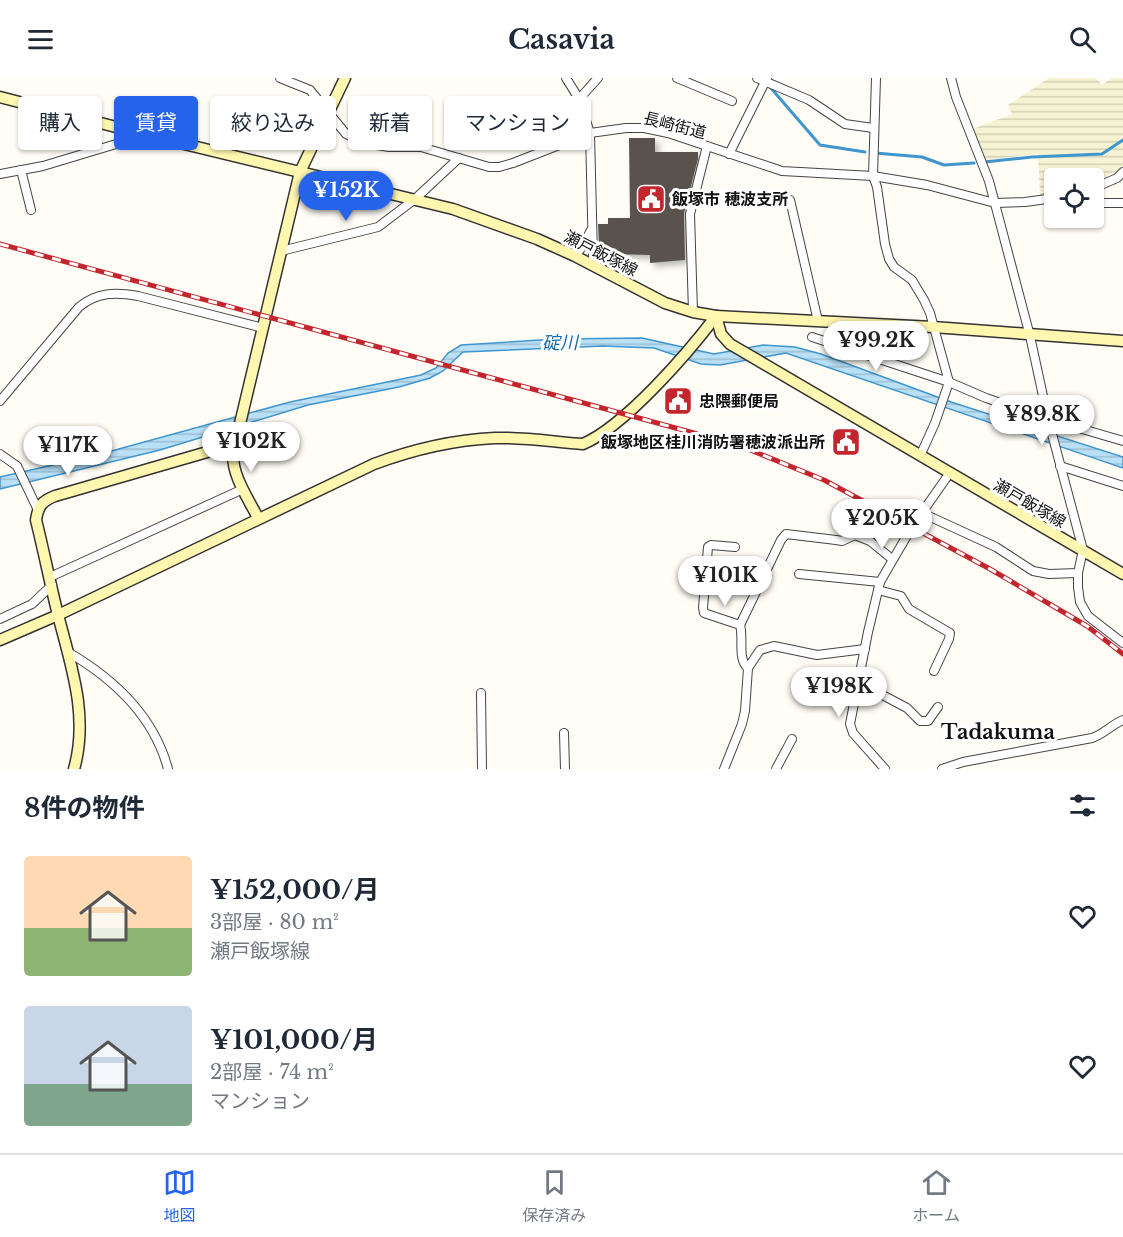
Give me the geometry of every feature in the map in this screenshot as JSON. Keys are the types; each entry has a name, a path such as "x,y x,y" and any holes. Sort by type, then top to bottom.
{"street":[{"name":"長崎街道","path":"280,78 310,90 316,96"},
{"path":"336,96 345,78"},
{"path":"566,78 577,96"},
{"path":"582,96 598,78"},
{"path":"677,78 732,101"},
{"path":"757,78 809,100 845,124 873,128"},
{"path":"876,78 873,176 877,187 885,244 894,267 912,280 930,313 949,384 920,456"},
{"path":"951,78 956,97 989,181 1083,550 1078,573 1080,602 1088,616 1123,643"},
{"path":"729,154 766,80"},
{"name":"瀬戸飯塚線","path":"0,97 114,126"},
{"name":"長崎街道","path":"336,122 346,134 365,143 389,147 421,147 489,167 499,167 549,150"},
{"name":"長崎街道","path":"591,133 644,128 782,171 873,176 927,185 995,203 1044,199"},
{"path":"0,174 43,166 114,145"},
{"path":"693,312 690,214 707,146"},
{"name":"瀬戸飯塚線","path":"198,147 415,199 496,223 575,256 665,303 693,312 717,316 722,334 730,344 767,368 1123,574"},
{"path":"258,518 232,462 300,171 310,150"},
{"path":"590,150 593,256 598,268"},
{"path":"281,251 378,227 415,199 459,158"},
{"path":"21,170 31,210"},
{"path":"1104,184 1117,178 1123,172"},
{"path":"790,200 818,321"},
{"path":"1104,204 1123,205"},
{"path":"575,256 592,226"},
{"path":"0,401 79,307 89,299 102,294 120,293 138,296 263,328"},
{"path":"0,640 58,615 374,464 410,450 450,442 497,438 583,444 596,438 625,415 697,342 717,316 933,327 1123,342"},
{"path":"812,337 1049,421 1123,441"},
{"path":"37,508 45,500 55,495 235,444"},
{"path":"0,454 18,466 37,508 36,520 68,652 80,723 80,742 74,769"},
{"path":"1060,464 1123,486"},
{"path":"885,769 853,733 850,724 865,649 879,586 892,559 950,474"},
{"path":"0,619 32,604 51,581 243,489"},
{"path":"922,513 996,547 1033,571 1049,574 1078,573"},
{"path":"748,668 742,658 740,625 786,534 842,541 855,535 870,541 892,559"},
{"path":"735,547 711,545 708,547 703,608 704,613 709,616 740,625"},
{"path":"800,574 879,586 901,596 909,609 950,633 934,671"},
{"path":"724,769 744,718 748,668 760,650 768,646 817,655 865,649"},
{"path":"68,652 104,675 141,713 163,748 168,769"},
{"path":"858,682 907,708 920,721 927,721 938,706"},
{"path":"481,693 482,769"},
{"path":"942,769 963,762 1092,738 1103,735 1110,727 1123,720"},
{"path":"564,733 565,769"},
{"path":"776,769 792,739"}],"shaded area":[{"path":"1049,78 1096,78 1102,85 1111,78 1123,78 1123,167 1104,177 1104,168 1044,168 1044,194 1040,195 1038,154 985,160 973,129 1012,114 1008,105"}],"water":[{"name":"碇川","path":"642,338 714,354 763,345 795,347 821,354 951,402 1123,457 1123,468 786,353 720,365 701,364 654,348 603,346 463,352 443,371 430,378 399,387 308,405 160,450 0,489 0,477 97,455 290,402 421,375 436,368 448,353 461,345 557,339"}],"building":[{"name":"飯塚市 穂波支所","path":"629,138 655,138 655,152 698,152 684,213 685,260 650,263 650,255 608,254 608,247 599,247 598,224 608,224 608,218 630,218"}],"waterway":[{"path":"770,87 820,145 865,152"},
{"path":"984,162 1102,154 1123,140"},
{"path":"875,153 922,157 944,165 974,163"}],"railway":[{"path":"0,244 738,445 824,480 990,569 1087,626 1123,654"}],"place":[{"name":"飯塚市 穂波支所","path":"651,199"},
{"name":"忠隈郵便局","path":"678,401"},
{"name":"飯塚地区桂川消防署穂波派出所","path":"846,442"}],"district":[{"name":"Tadakuma","path":"998,732"}]}
